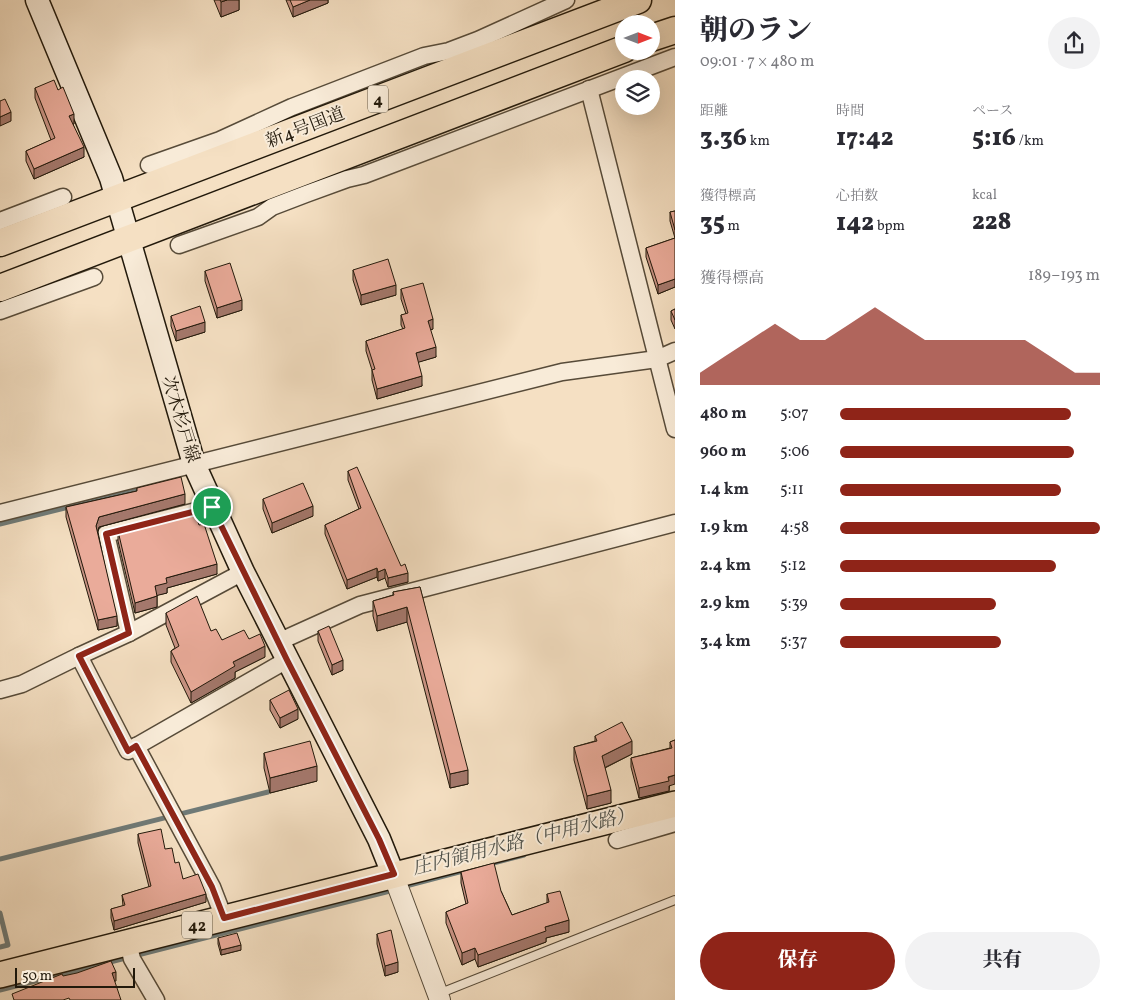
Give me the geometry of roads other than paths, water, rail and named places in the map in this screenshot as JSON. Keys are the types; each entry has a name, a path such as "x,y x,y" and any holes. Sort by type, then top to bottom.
{"highway":[{"name":"新4号国道","path":"0,243 118,198 484,48 638,0"},
{"path":"9,292 130,240 615,52"}],"main road":[{"name":"次木杉戸線","path":"37,0 91,125 118,198 169,384 194,464 243,572 379,839 394,874"},
{"name":"42","path":"0,976 394,874 675,804"}],"street":[{"path":"149,165 220,140 292,107 424,56 449,50 484,48 566,0"},
{"path":"179,245 258,217 272,207 306,194 364,175 589,90 668,43"},
{"path":"589,90 675,429"},
{"path":"0,221 63,196"},
{"path":"0,311 9,292 94,277"},
{"path":"0,513 562,372 657,359 675,351"},
{"path":"129,633 106,534 212,507"},
{"path":"79,656 128,751 283,651 360,605 675,523"},
{"path":"0,690 22,684 129,633 243,572"},
{"path":"136,746 212,887 224,918"},
{"path":"617,840 675,823"},
{"path":"394,874 439,997"},
{"path":"128,943 132,959 156,1000"}],"lane":[{"path":"439,997 675,900"}],"waterway":[{"path":"0,524 142,489"},
{"path":"0,859 268,792"},
{"name":"庄内領用水路（中用水路）","path":"402,887 524,855"},
{"name":"庄内領用水路（中用水路）","path":"0,990 394,890"},
{"path":"0,913 8,945 0,947"}]}
